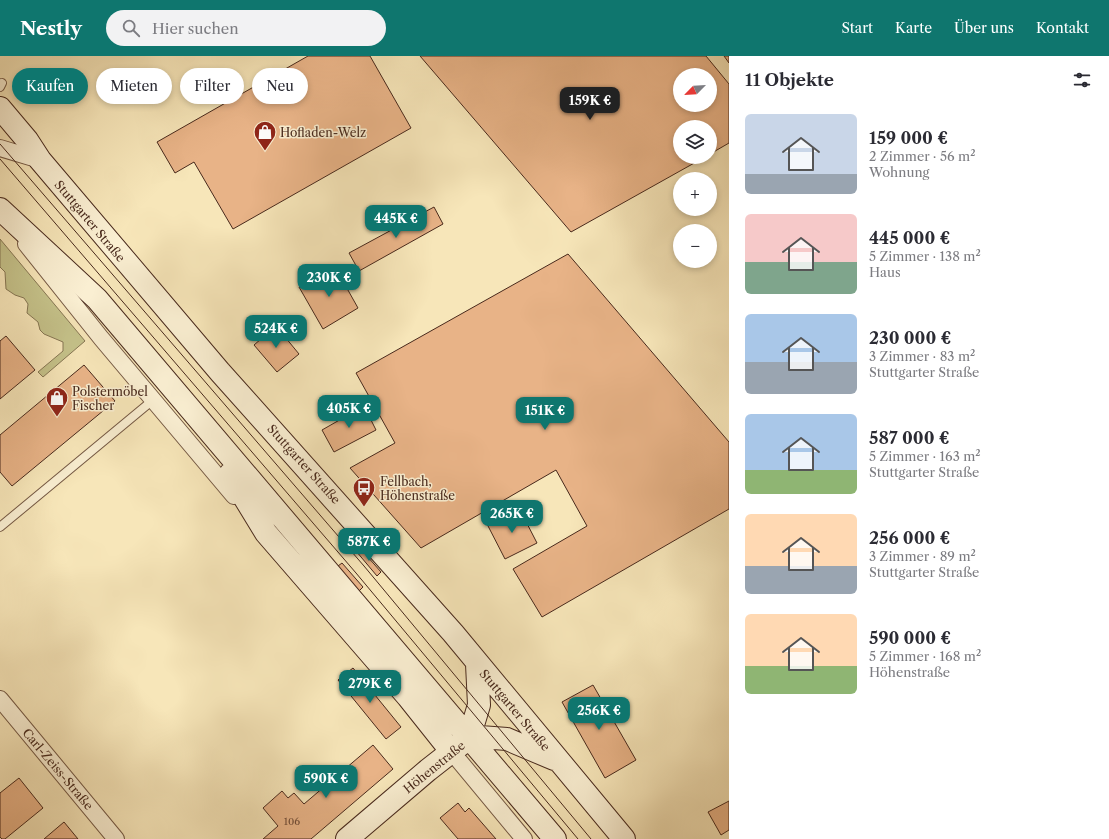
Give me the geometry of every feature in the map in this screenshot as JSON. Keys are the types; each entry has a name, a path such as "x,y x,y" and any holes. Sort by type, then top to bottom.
{"main road":[{"name":"Stuttgarter Straße","path":"0,108 27,140 40,160 189,336 453,633 477,664 624,839"},
{"path":"0,210 97,299 188,405 276,512 555,839"},
{"path":"188,405 266,533 408,697 451,751"},
{"path":"469,738 479,705 477,664"},
{"name":"Höhenstraße","path":"347,839 451,751 469,738 480,737 507,739 557,760"}],"street":[{"path":"0,148 40,160"},
{"path":"0,210 153,400 266,533"},
{"name":"Carl-Zeiss-Straße","path":"0,699 116,839"},
{"path":"451,751 524,839"}],"lane":[{"path":"0,527 153,400"}],"shaded area":[{"path":"0,239 85,341 43,377 38,372 63,351 63,342 44,334 40,330 38,322 27,313 28,304 24,298 15,295 6,289 5,272 0,267"}],"building":[{"name":"Hofladen-Welz","path":"308,56 370,56 411,128 233,229 194,162 175,173 157,142 224,104 244,104 244,92 252,88 252,104 308,104 308,68 287,68"},
{"path":"420,56 706,56 716,68 673,68 673,112 717,112 717,69 729,84 729,143 717,150 717,120 673,120 673,164 692,164 678,172 673,172 673,175 571,232"},
{"path":"724,56 729,56 729,63"},
{"path":"434,207 443,224 359,271 349,253"},
{"path":"568,254 729,442 729,509 542,617 513,569 587,526 556,470 421,548 350,468 395,443 356,373"},
{"path":"335,267 358,308 323,329 299,287"},
{"path":"276,326 299,354 277,372 254,345"},
{"path":"6,336 35,370 0,399 0,341"},
{"name":"Polstermöbel Fischer","path":"84,365 115,401 12,486 0,472 0,435"},
{"path":"364,406 376,430 334,452 322,430"},
{"path":"519,508 537,543 505,559 487,524"},
{"path":"360,548 381,572 377,576 356,551"},
{"path":"342,563 363,587 359,591 338,566"},
{"path":"353,668 401,727 386,739 338,680"},
{"path":"593,685 636,760 605,778 562,702"},
{"path":"373,745 393,769 311,839 263,839 278,826 263,808 282,791 288,798 294,793 304,804"},
{"path":"19,778 43,808 5,839 2,839 0,837 0,793"},
{"path":"729,801 729,830 721,835 708,812"},
{"path":"458,803 465,812 469,808 496,839 458,839 440,818"},
{"path":"64,822 78,839 44,839"}],"tram line":[{"path":"0,144 364,566 591,839"},
{"path":"0,159 356,573 578,839"}],"place":[{"name":"Hofladen-Welz","path":"265,152"},
{"name":"Polstermöbel Fischer","path":"57,418"},
{"name":"Fellbach, Höhenstraße","path":"364,508"}]}
